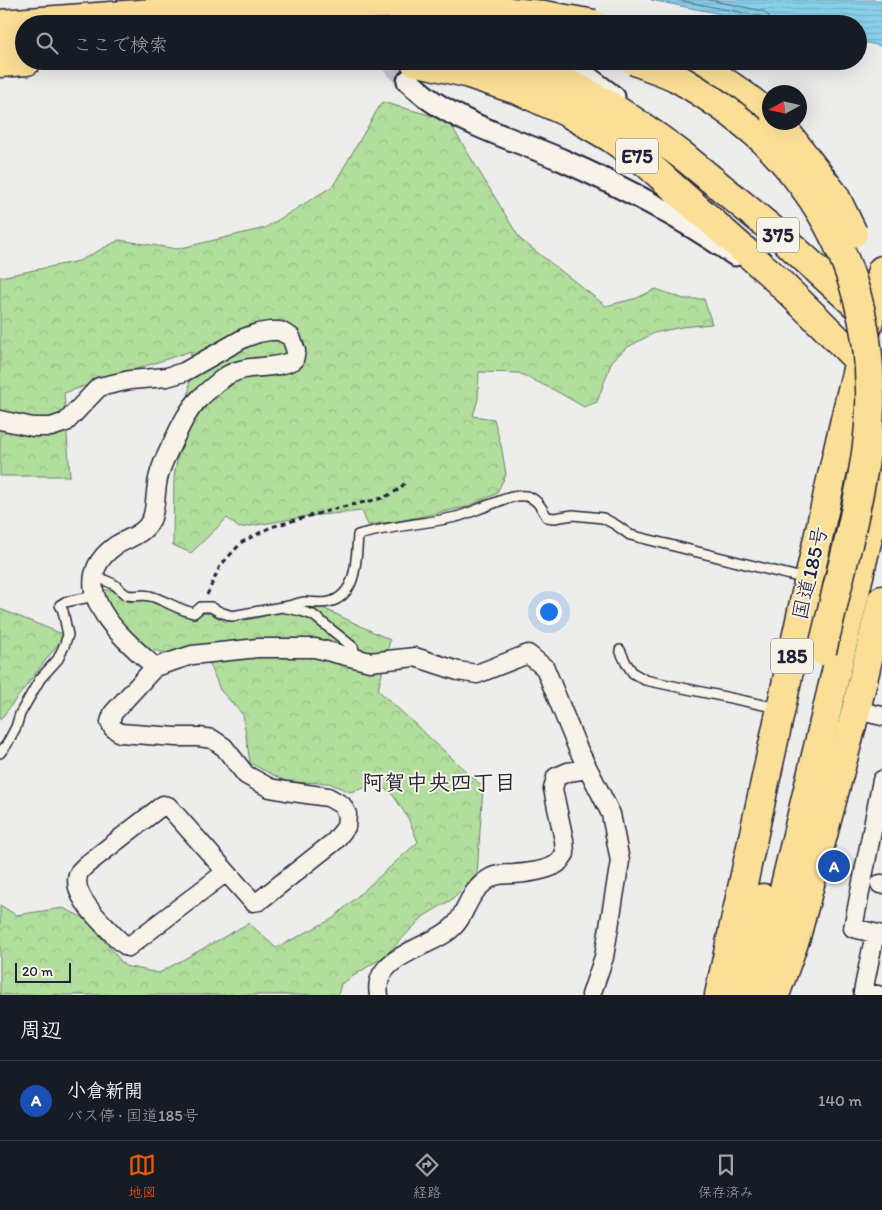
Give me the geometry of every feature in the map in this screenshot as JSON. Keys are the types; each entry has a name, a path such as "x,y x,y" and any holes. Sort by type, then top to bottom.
{"highway":[{"path":"211,0 330,15"},
{"path":"126,15 222,9 399,4 544,15"},
{"path":"0,24 15,23"},
{"path":"0,44 15,43"},
{"path":"0,63 15,62"},
{"name":"E75","path":"538,70 600,100 645,128 683,156"},
{"path":"658,70 675,77 708,96 740,120 770,146 797,177 820,210 839,245 853,282 867,342 871,404 866,459 831,653 757,995"},
{"path":"706,70 762,109"},
{"name":"E75","path":"411,71 466,73 520,91 568,113 611,138 645,162 772,274 818,320"},
{"path":"784,130 835,196 851,228 869,270 878,323"},
{"name":"375","path":"683,156 779,235 878,323"},
{"name":"国道185号","path":"719,995 809,579 870,365 878,323 882,270"},
{"path":"818,320 870,365"},
{"path":"734,995 758,916 831,653 880,492 882,476"},
{"path":"775,995 796,937 856,710 882,600"}],"street":[{"path":"438,0 480,15"},
{"path":"578,70 626,106 683,156"},
{"path":"411,71 430,100 458,116 505,138 560,159 657,206 739,258 818,320"},
{"path":"0,420 33,427 51,427 66,422 99,388 130,380 167,377 184,372 244,338 258,333 280,331 291,337 296,351 294,360 285,364 250,367 227,375 198,400 189,413 160,470 152,520 144,530 114,546 101,560 94,575 95,596 108,620 124,639 155,667"},
{"path":"226,872 128,947 94,915 83,900 78,885 79,872 163,805 168,806 253,902 259,901 335,842 346,828 347,814 342,805 328,797 270,788 246,775 224,747 212,739 138,735 120,733 113,728 110,722 113,713 155,667 192,654 258,648 315,648 370,662 415,657 458,671 477,674 528,654 545,668 578,749 610,814 620,861 604,957 591,995"},
{"path":"856,710 882,716"},
{"path":"380,995 378,988 380,978 385,969 406,954 443,935 455,926 477,888 492,877 543,870 558,863 565,854 564,840 553,789 556,777 568,772 588,769"},
{"path":"878,995 863,992 879,934 853,928 882,780"}],"lane":[{"path":"94,575 116,586 125,594 134,596 143,594 164,600 194,613 201,607 211,607 232,616 304,602 329,602 343,595 354,575 358,535 459,516 503,500 527,496 539,503 547,517 554,518 573,515 603,518 630,535 809,579"},
{"path":"0,753 7,744 20,714 40,679 58,659 64,646 68,635 60,605 71,600 95,596"},
{"path":"282,607 313,615 353,647 358,659"},
{"path":"620,650 634,674 645,680 781,709"}],"path":[{"path":"201,607 220,566 242,542 271,527 330,510 383,498 400,488 406,481"}],"green space":[{"path":"382,102 448,120 520,239 606,306 637,298 656,289 684,299 704,299 712,324 682,327 654,333 626,348 612,361 597,402 584,407 519,373 479,372 478,399 473,416 494,419 506,475 496,494 466,507 400,521 368,525 362,511 309,516 239,528 227,518 191,553 173,545 174,477 189,392 191,351 64,393 70,476 0,476 0,277 79,261 119,240 177,249 265,228 333,186"},
{"path":"104,590 116,590 122,598 129,602 143,599 166,606 184,615 211,614 226,622 252,619 281,612 323,608 390,640 378,690 483,787 477,874 451,900 424,916 386,955 341,984 338,995 0,995 0,905 16,915 63,908 86,919 125,966 159,973 249,923 276,948 332,919 418,842 408,818 393,795 379,784 350,792 329,783 287,782 250,763 243,715 220,690 210,664 151,650 116,616 106,602"},
{"path":"0,609 65,635 0,720"}],"water":[{"path":"651,0 882,0 882,46 867,43 867,15 726,15"}],"tunnel":[{"path":"398,70 408,81"}],"place":[{"name":"小倉新開","path":"834,866"}],"district":[{"name":"阿賀中央四丁目","path":"439,782"}]}
